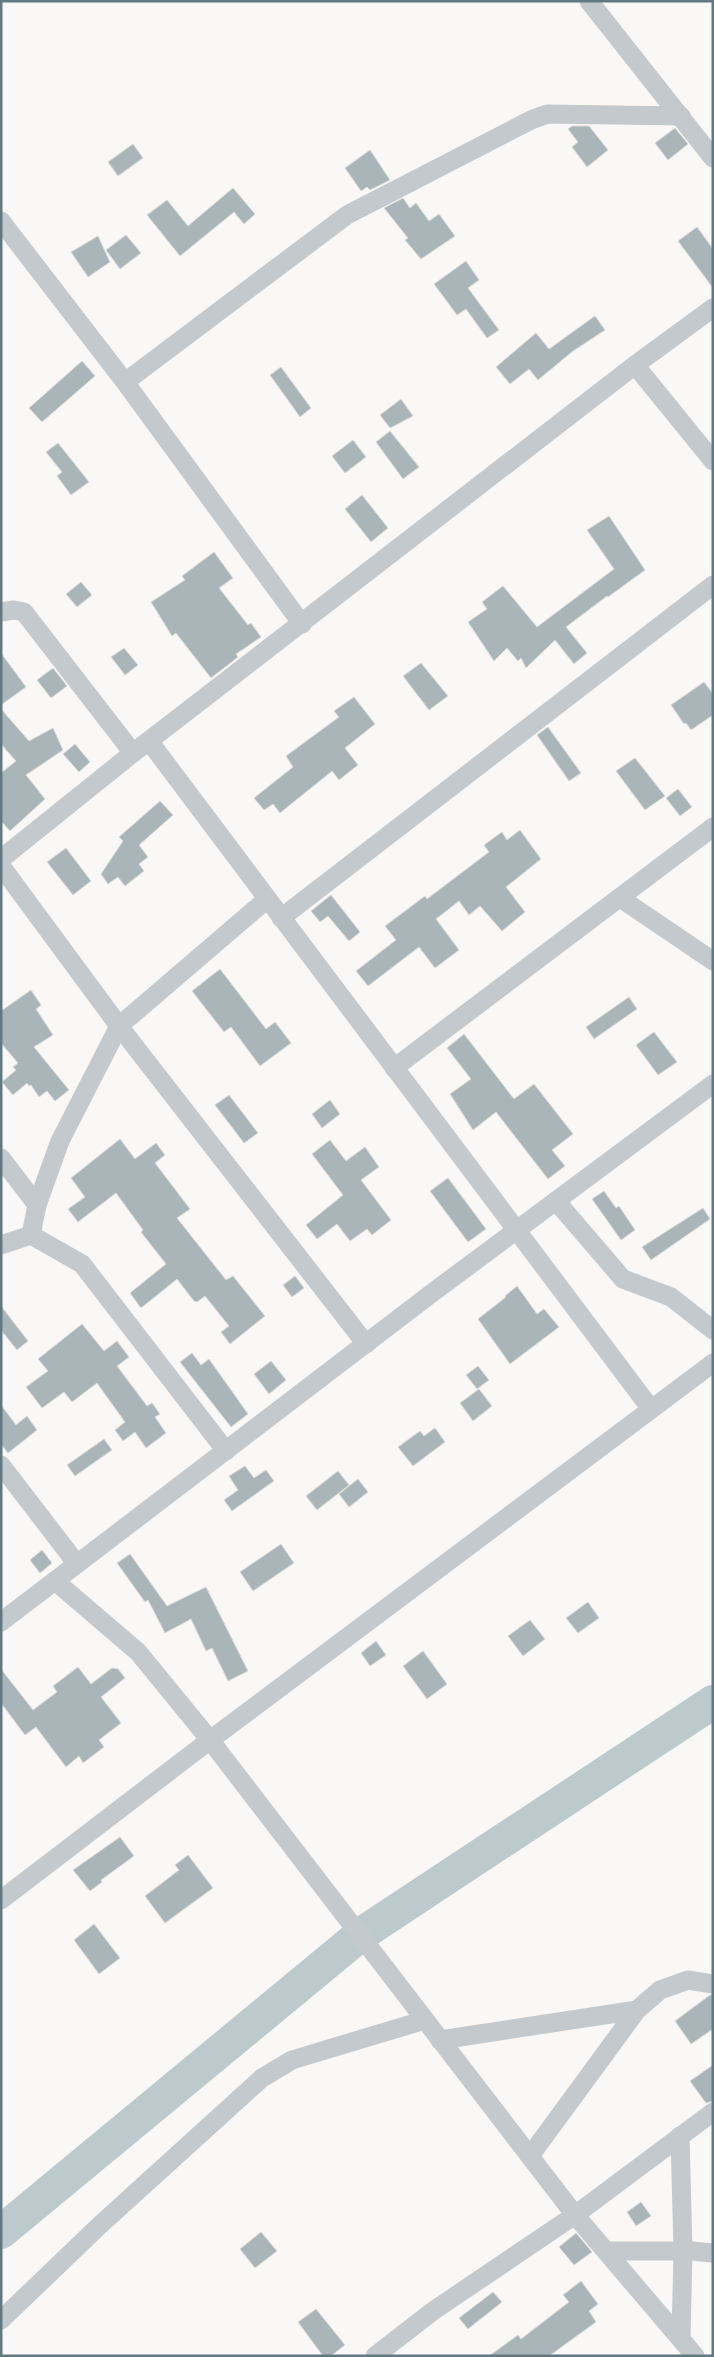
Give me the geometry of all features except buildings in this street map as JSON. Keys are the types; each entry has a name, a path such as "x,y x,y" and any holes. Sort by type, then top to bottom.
{"street":[{"path":"589,1 713,158"},
{"path":"124,382 347,215 531,120 547,114 681,116"},
{"path":"1,221 124,382 302,624"},
{"path":"1,859 133,753 635,365 713,308"},
{"path":"635,365 713,461"},
{"path":"281,918 713,585"},
{"path":"1,612 14,610 24,612 133,753"},
{"path":"149,741 651,1409"},
{"path":"394,1068 713,827"},
{"path":"1,866 119,1026 366,1344"},
{"path":"620,898 713,960"},
{"path":"31,1235 37,1205 60,1141 119,1026 267,899"},
{"path":"1,1622 366,1344 713,1084"},
{"path":"1,1158 37,1205"},
{"path":"556,1201 623,1280 671,1297 713,1330"},
{"path":"1,1245 31,1235 82,1264 226,1451"},
{"path":"4,1891 210,1740 713,1363"},
{"path":"3,1471 77,1564"},
{"path":"55,1581 138,1652 210,1740 575,2215 688,2350"},
{"path":"530,2156 637,2010 660,1990 688,1980 713,1984"},
{"path":"440,2040 637,2010"},
{"path":"1,2320 100,2225 262,2078 292,2060 425,2020"},
{"path":"375,2356 433,2311 575,2215 713,2112"},
{"path":"680,2136 682,2251 688,2350"},
{"path":"606,2251 713,2253"}],"waterway":[{"path":"1,2232 360,1935 713,1702"}]}
